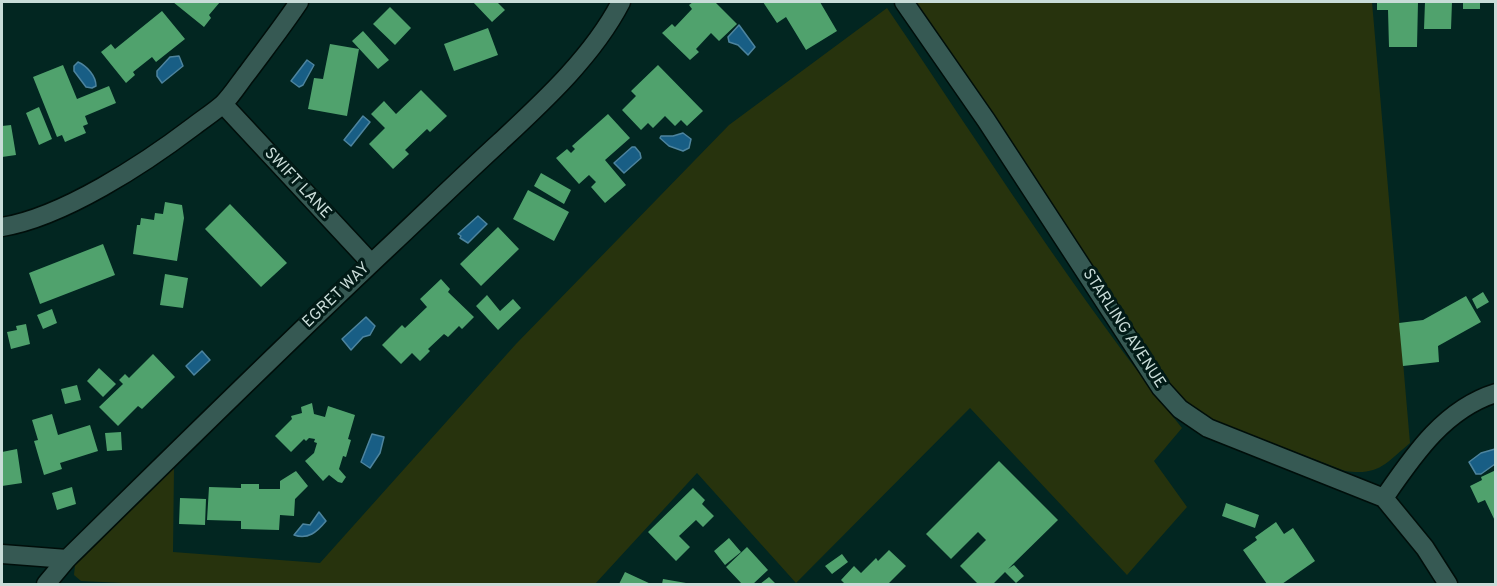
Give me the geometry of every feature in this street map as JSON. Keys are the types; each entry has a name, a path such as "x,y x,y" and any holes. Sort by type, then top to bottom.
{"street":[{"path":"2,227 20,224 53,211 133,169 223,104 299,2"},
{"name":"EGRET WAY","path":"46,585 67,558 371,263 526,118 562,81 612,19 621,2"},
{"name":"STARLING AVENUE","path":"904,2 986,120 1161,388 1180,409 1208,428 1233,439 1384,498 1425,548 1448,585"},
{"name":"SWIFT LANE","path":"223,104 371,263"},
{"path":"1384,498 1419,448 1435,431 1451,417 1486,396 1496,393"},
{"path":"2,554 67,558"}],"green space":[{"path":"909,2 1372,2 1410,443 1388,462 1374,470 1345,471 1213,420 1190,406 1171,389"},
{"path":"887,8 1067,274 1182,428 1154,461 1187,507 1127,575 970,408 796,583 697,473 595,584 123,584 81,581 74,575 75,565 174,468 173,552 320,563 516,344 729,125"}],"water":[{"path":"739,25 755,47 748,55 738,45 729,42 728,37"},
{"path":"179,56 183,66 162,83 157,76 157,71 170,57"},
{"path":"307,60 314,65 303,85 299,87 291,81"},
{"path":"78,62 90,72 96,86 86,87 74,71 74,66"},
{"path":"363,116 370,122 351,146 344,140"},
{"path":"683,133 691,139 689,148 683,151 669,146 660,138 661,136"},
{"path":"632,147 640,153 641,158 624,173 614,163"},
{"path":"478,216 487,224 468,243 458,234"},
{"path":"366,317 375,326 370,335 363,337 351,350 342,339"},
{"path":"202,351 210,360 194,375 186,366"},
{"path":"372,434 384,437 380,453 370,468 361,462"},
{"path":"1495,449 1495,464 1481,474 1476,474 1469,462 1481,453"},
{"path":"319,512 326,521 319,529 308,536 294,535 303,524 310,525"}],"building":[{"path":"173,2 220,2 209,15 211,18 204,27"},
{"path":"473,2 497,2 505,10 492,22"},
{"path":"693,2 715,2 737,24 719,41 711,33 696,49 699,52 690,60 662,33 672,24 675,27 692,9 689,5"},
{"path":"763,2 820,2 837,31 806,50 786,17 777,23"},
{"path":"1377,2 1418,2 1417,47 1389,47 1388,10 1377,10"},
{"path":"1425,2 1452,2 1451,29 1424,29"},
{"path":"1463,2 1480,2 1480,9 1463,9"},
{"path":"390,7 411,28 395,45 373,24"},
{"path":"162,11 185,39 156,62 152,57 133,72 135,75 126,83 101,52 111,44 115,49"},
{"path":"488,28 498,55 454,71 444,44"},
{"path":"363,31 389,60 378,69 352,41"},
{"path":"330,44 359,49 347,116 308,109 314,78 323,79"},
{"path":"63,65 77,99 109,86 116,103 85,116 88,124 83,126 86,133 65,142 62,135 57,137 33,77"},
{"path":"658,65 703,111 687,126 681,120 675,126 665,116 653,128 648,123 641,130 622,110 636,96 631,91"},
{"path":"421,90 447,116 430,132 427,129 405,150 409,154 393,169 369,144 385,128 371,114 384,101 396,114"},
{"path":"39,107 52,139 39,145 26,113"},
{"path":"608,114 630,138 605,160 626,185 605,203 591,187 596,182 589,175 579,184 556,158 567,149 571,153 575,149 572,146"},
{"path":"11,125 16,155 2,157 2,126"},
{"path":"541,173 571,190 564,204 534,186"},
{"path":"528,190 569,212 554,241 513,219"},
{"path":"165,202 182,205 184,218 177,261 133,254 137,225 140,225 141,218 154,220 155,213 163,214"},
{"path":"230,204 287,263 261,287 205,229"},
{"path":"498,227 519,249 481,286 460,264"},
{"path":"103,244 115,275 40,304 29,273"},
{"path":"165,274 188,278 183,308 160,305"},
{"path":"441,279 450,289 448,292 474,317 462,329 459,326 448,337 444,334 428,349 430,351 420,361 412,353 401,364 382,345 402,325 405,328 427,307 420,299"},
{"path":"1483,292 1489,302 1477,309 1472,299"},
{"path":"487,295 500,311 513,299 521,308 498,330 476,306"},
{"path":"1466,296 1481,322 1438,346 1439,362 1403,366 1399,323 1423,320"},
{"path":"52,309 57,323 43,329 37,315"},
{"path":"26,324 30,344 11,349 7,332 17,330 16,326"},
{"path":"153,354 175,377 142,409 138,406 118,426 99,407 123,384 119,380 125,374 129,378"},
{"path":"99,368 116,384 103,397 87,381"},
{"path":"77,385 81,400 65,404 61,389"},
{"path":"312,403 314,414 325,417 328,406 355,415 348,439 351,440 346,457 343,456 339,469 346,477 342,483 329,475 323,481 305,461 314,453 317,443 314,442 315,439 309,438 306,441 304,439 291,452 275,436 292,419 291,416 302,413 301,407"},
{"path":"52,414 58,435 90,425 98,451 60,463 62,469 44,475 34,441 38,440 32,420"},
{"path":"121,432 122,450 107,451 105,433"},
{"path":"17,449 22,483 2,486 2,452"},
{"path":"999,461 1058,520 1008,569 1014,565 1024,576 1016,583 1005,572 993,584 978,584 960,566 986,540 978,532 951,559 926,534"},
{"path":"1496,470 1496,523 1485,500 1478,503 1470,486 1482,480 1481,477"},
{"path":"296,471 308,486 295,499 294,516 280,515 279,530 241,529 241,521 207,520 209,487 241,488 241,484 259,484 259,489 280,489 280,481"},
{"path":"72,487 76,504 57,510 52,493"},
{"path":"693,488 705,500 702,504 714,516 703,527 696,520 679,536 690,547 676,561 648,532"},
{"path":"180,498 206,499 205,525 179,524"},
{"path":"1226,503 1259,515 1255,528 1222,516"},
{"path":"1276,522 1284,534 1293,528 1315,561 1282,584 1267,584 1243,550 1257,540 1255,537"},
{"path":"729,538 741,552 725,565 714,551"},
{"path":"747,547 768,570 753,584 742,584 726,567"},
{"path":"889,550 906,566 888,584 845,584 841,580 854,566 861,573 876,558 878,561"},
{"path":"842,554 848,562 832,574 825,566"},
{"path":"625,572 651,584 619,584"},
{"path":"769,577 776,584 760,584"},
{"path":"663,579 686,583 686,584 662,584"}]}
